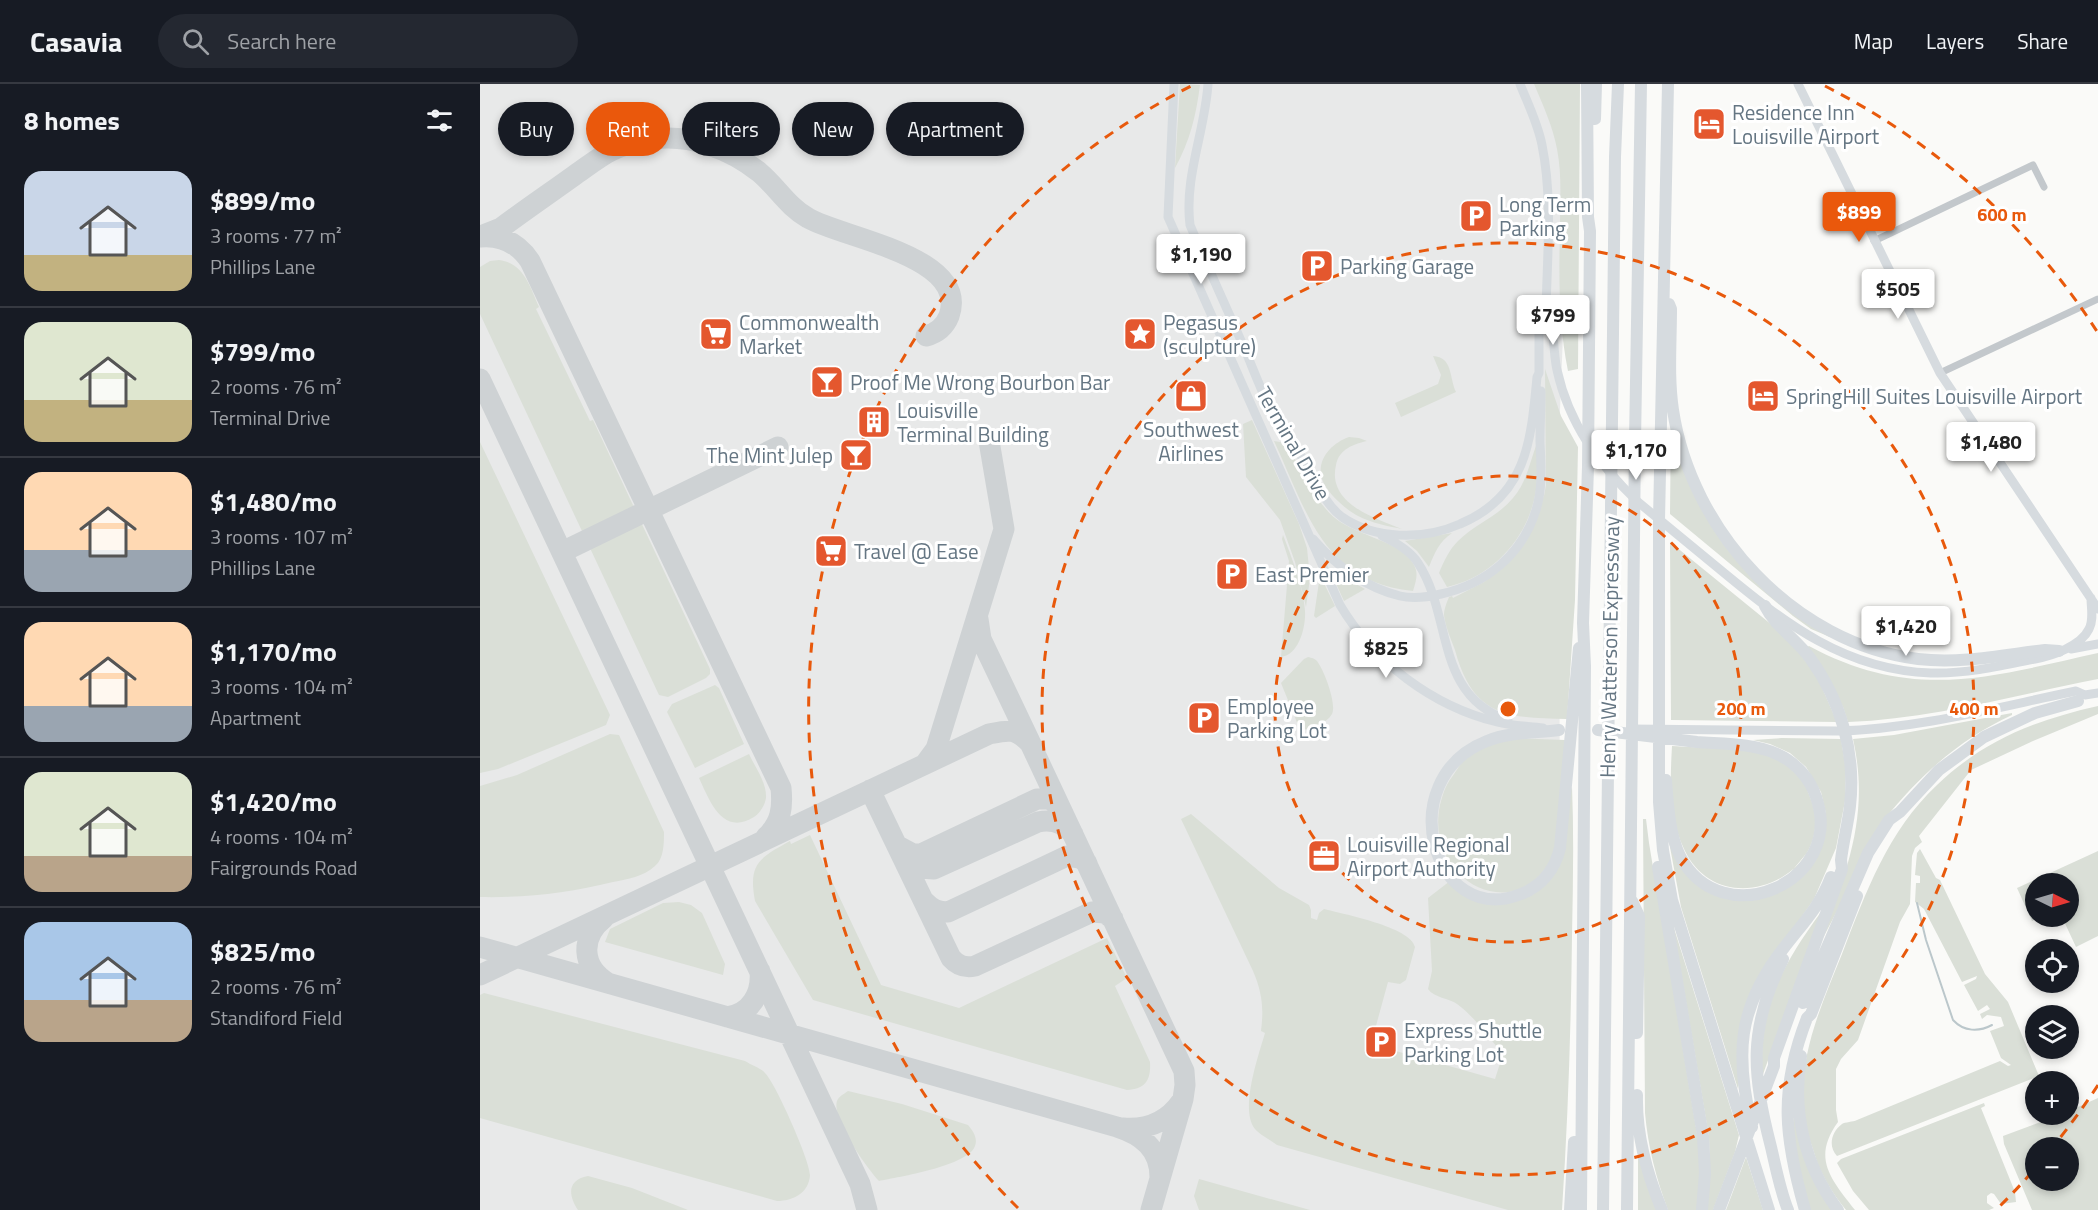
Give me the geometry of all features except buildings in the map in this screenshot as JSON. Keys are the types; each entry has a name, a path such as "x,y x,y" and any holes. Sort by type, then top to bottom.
{"highway":[{"path":"1581,1210 1585,666 1583,623 1588,467 1590,231 1587,84"},
{"path":"1590,231 1594,217 1596,84"},
{"name":"Henry Watterson Expressway","path":"1604,1210 1615,157 1618,84"},
{"name":"Henry Watterson Expressway","path":"1627,1210 1634,465 1641,84"},
{"path":"1668,84 1659,520 1661,829 1672,900 1742,1123 1759,1156 1761,1184 1770,1210"},
{"path":"1665,292 1671,309 1673,410 1687,464 1702,500 1718,528 1741,558 1765,583 1796,609 1826,627 1868,647 1901,656 1956,661 2045,650 2059,651"},
{"path":"1765,606 1770,616 1810,658 1828,687 1844,726 1850,760 1851,789 1849,817 1841,860 1842,869 1774,1058 1774,1066"},
{"path":"1559,730 1507,735 1489,740 1463,754 1448,770 1441,781 1430,821 1433,840 1444,868 1459,885 1490,898 1516,897 1540,884 1556,862 1560,848 1576,666 1583,623"},
{"path":"1719,1210 1774,1066 1779,1060 1868,853 1889,820 1900,812 1940,770 1984,738 2036,713 2081,698"},
{"path":"1598,730 1694,735 1769,751 1788,760 1809,782 1819,809 1818,841 1805,867 1779,888 1750,896 1732,895 1706,884 1686,864 1676,844 1669,818 1665,753 1659,735"},
{"path":"1659,766 1654,831 1656,855 1703,1136 1705,1173 1702,1210"},
{"path":"1838,1210 1824,1189 1812,1163 1799,1120 1798,1075 1811,1014 1863,883 1900,812"},
{"path":"1788,1210 1764,1121 1755,1066 1757,1033 1769,986 1798,932 1814,911 1841,860"},
{"path":"1630,897 1639,916 1636,1110 1644,1161 1662,1210"},
{"path":"1754,1147 1742,1075 1742,1049 1749,1009 1762,979 1794,934 1798,932"},
{"path":"1570,1210 1576,1121 1578,947 1582,934"},
{"path":"1805,1210 1789,1146 1787,1100 1793,1058 1807,1018 1811,1014"}],"main road":[{"path":"1174,84 1168,217 1340,605 1362,636 1384,660 1443,703 1495,722 1559,730 1598,730"},
{"name":"Terminal Drive","path":"1208,84 1190,182 1188,210 1190,225 1271,409 1327,501 1342,516 1369,530 1398,535 1434,532 1462,524 1496,501 1514,479 1526,453 1539,373 1539,320 1546,312"},
{"name":"Terminal Drive","path":"1520,84 1539,135 1547,180 1546,312 1550,319 1554,354 1561,385 1575,423 1590,449 1620,485 1765,606 1799,630 1837,651 1877,665 1933,673 1976,670 2046,657 2059,651"},
{"path":"1798,84 1940,373 2098,609"},
{"path":"1310,535 1336,563 1348,572 1375,588 1400,596 1440,595 1458,591 1486,577 1515,550 1531,524 1536,510 1541,478 1541,377 1539,373"},
{"path":"1369,530 1400,546 1418,562 1429,584 1455,670 1468,694 1479,705 1498,717 1524,725"},
{"path":"2059,651 2082,639 2089,629 2092,620 2091,598"},
{"path":"2059,651 2098,644"},
{"path":"1694,735 1871,729 1924,722 2076,691 2081,698 2098,693"}],"street":[{"path":"1874,241 2033,165 2044,187"},
{"path":"1940,373 2098,299"}],"shaded area":[{"path":"480,84 1573,84 1559,435 1560,920 1557,1210 480,1210"},
{"path":"1180,84 1200,85 1192,128 1175,168"},
{"path":"1534,84 1580,84 1578,369 1568,371 1562,334 1560,298 1559,158 1550,124"},
{"path":"499,260 515,266 529,284 539,307 536,309 590,421 593,420 710,669 710,674 706,678 668,697 659,695 480,314 480,267 490,261"},
{"path":"1433,356 1439,357 1447,364 1456,392 1401,417 1395,403 1438,384 1441,375"},
{"path":"1545,369 1561,416 1578,447 1575,600 1567,719 1509,714 1494,709 1482,701 1462,672 1444,615 1449,597 1453,598 1484,582 1504,567 1544,496 1546,485"},
{"path":"1252,420 1299,524 1307,548 1310,578 1306,607 1295,562 1280,520 1246,477 1243,424"},
{"path":"1671,421 1730,548 1831,635 1830,637 1811,629 1793,616 1670,514"},
{"path":"1349,437 1367,441 1352,446 1340,455 1335,478 1339,489 1346,499 1366,514 1402,529 1374,522 1353,513 1337,500 1324,484 1321,472 1323,459 1331,448"},
{"path":"1274,441 1286,443 1317,498 1333,516 1342,523 1405,553 1416,571 1413,591 1383,585 1358,574 1338,558 1322,539 1309,517"},
{"path":"480,442 610,715 606,725 498,769 480,773"},
{"path":"1537,443 1536,490 1526,524 1517,539 1494,564 1464,582 1447,587 1439,573 1449,552 1465,535 1500,511 1518,492"},
{"path":"1452,533 1438,548 1429,567 1417,551 1405,541"},
{"path":"1283,535 1300,583 1305,617 1303,632 1297,646 1281,657 1289,561 1282,539"},
{"path":"1670,542 1788,638 1817,676 1837,722 1671,720"},
{"path":"1338,574 1365,589 1344,601 1333,577"},
{"path":"1320,575 1335,606 1316,618 1314,616"},
{"path":"1807,647 1847,663 1883,674 1918,679 1952,680 2022,670 2098,653 2098,679 1942,711 1848,722 1843,707"},
{"path":"1308,657 1317,661 1323,672 1329,687 1333,709 1330,717 1323,722 1303,730 1298,725 1281,683"},
{"path":"715,685 719,688 744,744 695,768 667,712 672,704"},
{"path":"2098,706 2098,714 1971,770 1919,836 1922,842 1915,848 1912,856 1910,904 1900,922 1858,1040 1841,1059 1836,1069 1838,1122 1830,1135 1825,1157 1832,1178 1855,1210 1846,1210 1823,1175 1811,1148 1804,1120 1803,1086 1809,1047 1820,1010 1880,864 1905,822 1920,803 1955,769 1992,744 2032,725"},
{"path":"2012,713 1975,735 1942,760 1912,788 1884,820 1823,938 1848,864 1857,817 1858,766 1853,739 1894,735"},
{"path":"610,734 619,735 664,832 663,851 658,863 650,870 635,877 580,889 530,896 480,897 480,786 517,775"},
{"path":"1506,738 1565,740 1558,833 1552,857 1536,879 1517,890 1497,892 1477,886 1459,874 1446,855 1439,832 1440,805 1448,784 1466,757"},
{"path":"1841,739 1846,769 1845,801 1836,848 1814,899 1753,987 1738,1089 1681,907 1668,836 1702,886 1772,895 1825,831 1826,814 1821,792 1806,767 1790,753 1770,744 1753,740"},
{"path":"1672,746 1757,752 1779,759 1795,772 1807,789 1815,825 1809,849 1794,868 1773,882 1749,888 1724,885 1701,873 1684,849 1673,812"},
{"path":"749,754 763,781 766,792 765,801 754,817 743,822 733,822 718,813 699,778"},
{"path":"1572,786 1571,1005 1562,1210 1508,1210 1277,1145 1257,1131 1251,1120 1249,1109 1252,1082 1265,1033 1261,1031 1260,993 1253,971 1181,819 1191,814 1279,888 1309,905 1311,918 1317,920 1319,913 1324,909 1375,922 1402,933 1411,940 1415,947 1406,980 1400,984 1388,982 1371,1044 1495,1079 1503,1054 1463,1009 1428,989 1432,971 1428,898 1450,881 1496,902 1549,881"},
{"path":"1643,819 1646,819 1701,1158 1698,1210 1668,1210 1653,1162 1646,1126"},
{"path":"810,835 881,985 959,1008 1107,938 1127,978 1115,986 1150,1062 1150,1074 1146,1082 1139,1088 1127,1090 813,1000 755,901 753,888 755,870 763,858 790,841 791,844"},
{"path":"1920,849 1936,878 1940,880 1985,974 2008,1002 2025,1043 2025,1059 2032,1059 2037,1071 2025,1071 2025,1082 1837,1156 1832,1148 1832,1140 1835,1131 1842,1124 1857,1120 2000,1061 2008,1066 2011,1065 2001,1058 1990,1031 2004,1026 2001,1017 1987,1015 1982,1019 1980,1014 1990,1009 1987,1005 1978,1011 1964,985 1976,979 1977,976 1962,982 1924,909 1915,902 1916,883 1920,883 1920,876 1915,875 1917,853"},
{"path":"2098,851 2098,936 2079,946 2079,939 2072,939 2067,927 2079,927 2079,873 2050,873"},
{"path":"2025,884 2025,906 2017,888"},
{"path":"679,902 691,905 702,913 725,964 723,975 605,942 610,929 663,903"},
{"path":"1821,912 1762,1077 1764,1029 1775,989 1794,951"},
{"path":"1673,925 1739,1135 1713,1210 1707,1210 1710,1174 1709,1137"},
{"path":"484,993 745,1061 761,1070 777,1092 799,1139 809,1167 807,1187 794,1198 777,1201 480,1118 480,995"},
{"path":"848,1091 902,1104 968,1125 975,1137 975,1146 970,1153 947,1165 879,1181 859,1154 839,1119 837,1101"},
{"path":"1794,1092 1833,1210 1810,1210 1793,1142"},
{"path":"2098,1098 2098,1210 2032,1210 2004,1144 2003,1136 2032,1125 2079,1125 2079,1107"},
{"path":"1984,1103 1985,1106 1981,1108 2015,1192 2016,1202 2001,1204 1991,1193 1987,1196 1987,1203 1994,1208 1989,1210 1869,1210 1853,1191 1837,1163 1841,1159"},
{"path":"1638,1151 1658,1210 1638,1210"},
{"path":"1746,1157 1763,1210 1726,1210"},
{"path":"588,1176 632,1188 688,1210 578,1210 572,1199 571,1189 576,1181"},
{"path":"1199,1179 1310,1210 1199,1210 1194,1196"}],"waterway":[{"path":"1917,903 1926,940 1953,1020 1962,1027 1972,1030 1992,1025"}],"taxiway":[{"path":"481,236 501,228 608,152 653,139 695,141 722,150 748,164 759,172 794,208 808,218 899,252 923,264 941,278 950,295 949,316 940,329 926,336"},
{"path":"480,237 502,239 520,249 530,261 781,788 780,815 766,837"},
{"path":"480,379 860,1184 867,1210"},
{"path":"925,764 936,749 1004,529 989,441"},
{"path":"562,552 778,447"},
{"path":"978,619 981,639 1031,744"},
{"path":"480,975 989,734 1011,731 1030,743 1184,1071 1183,1099 1151,1210"},
{"path":"870,790 951,958 959,965 975,966 1092,912 1105,913 1113,919"},
{"path":"898,846 913,854 921,854 1037,799 1049,799 1059,805"},
{"path":"903,857 920,868 934,869 1043,821 1062,825 1073,834"},
{"path":"925,902 935,910 948,912 1067,856 1080,858 1087,863"},
{"path":"604,918 591,934 587,952 593,969 608,983"},
{"path":"480,947 1126,1130 1142,1139 1153,1151 1157,1158 1160,1177"},
{"path":"727,1017 743,1012 749,1007 757,994 760,971"},
{"path":"1123,1128 1140,1128 1163,1120 1181,1102"}],"place":[{"name":"Residence Inn Louisville Airport","path":"1709,124"},
{"name":"Long Term Parking","path":"1476,216"},
{"name":"Parking Garage","path":"1317,266"},
{"name":"Commonwealth Market","path":"716,334"},
{"name":"Pegasus (sculpture)","path":"1140,334"},
{"name":"Proof Me Wrong Bourbon Bar","path":"827,382"},
{"name":"Southwest Airlines","path":"1191,396"},
{"name":"SpringHill Suites Louisville Airport","path":"1763,396"},
{"name":"Louisville Terminal Building","path":"874,422"},
{"name":"The Mint Julep","path":"856,455"},
{"name":"Travel @ Ease","path":"831,551"},
{"name":"East Premier","path":"1232,574"},
{"name":"Employee Parking Lot","path":"1204,718"},
{"name":"Louisville Regional Airport Authority","path":"1324,856"},
{"name":"Express Shuttle Parking Lot","path":"1381,1042"}]}
